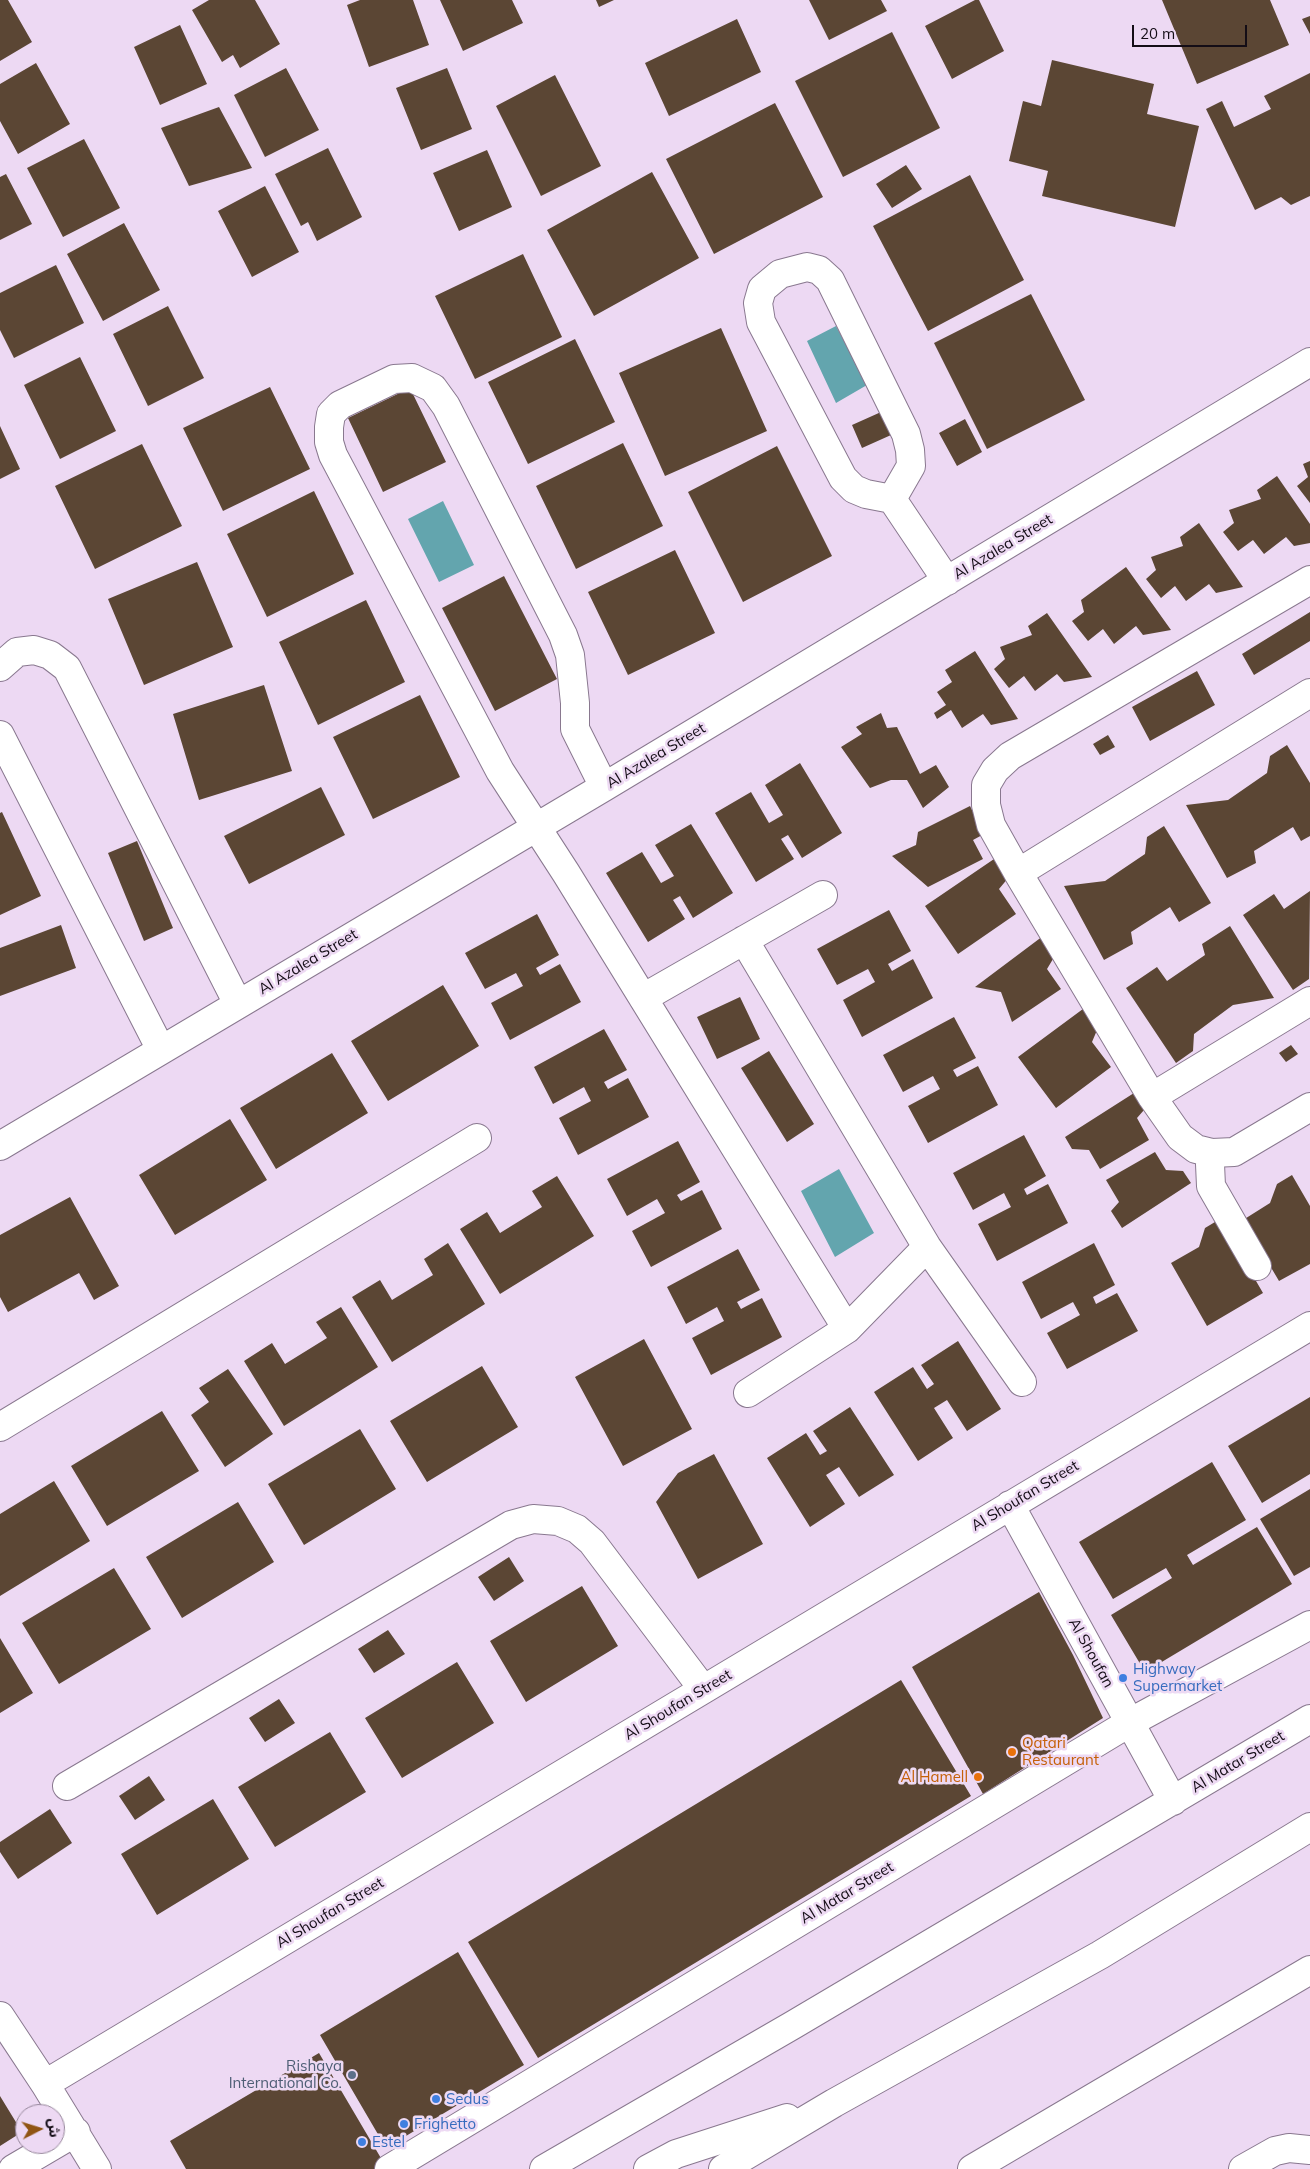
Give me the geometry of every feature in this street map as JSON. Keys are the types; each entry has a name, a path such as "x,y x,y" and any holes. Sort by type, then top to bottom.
{"main road":[{"path":"892,499 911,466 906,434 830,280 819,270 807,267 780,274 762,289 758,303 761,322 843,478 854,489 866,494 892,499 947,581"},
{"name":"Al Azalea Street","path":"0,1146 604,787 1310,362"},
{"path":"604,787 575,729 575,704 571,665 563,635 446,406 433,388 412,378 394,379 340,406 331,414 329,427 329,442 333,455 500,771 537,826 847,1329"},
{"path":"1310,580 1010,756 995,770 986,785 986,805 991,825 1018,874 1152,1097 1180,1137 1196,1149 1212,1153 1234,1152 1310,1107"},
{"path":"0,667 17,652 34,650 50,655 67,668 238,1004"},
{"path":"1018,874 1310,693"},
{"path":"0,735 161,1050"},
{"path":"643,998 823,895"},
{"path":"744,940 926,1247 1022,1382"},
{"path":"1152,1097 1310,1001"},
{"path":"0,1427 477,1138"},
{"path":"1212,1153 1210,1164 1211,1186 1257,1266"},
{"path":"748,1393 847,1329 926,1247"},
{"name":"Al Shoufan Street","path":"45,2084 1310,1326"},
{"name":"Al Shoufan","path":"1010,1505 1173,1801"},
{"path":"67,1786 511,1525 534,1519 558,1521 577,1529 592,1542 703,1690"},
{"name":"Al Matar Street","path":"388,2169 1129,1722 1310,1625"},
{"name":"Al Matar Street","path":"544,2169 1310,1719"},
{"path":"723,2169 834,2102 1100,1955 1310,1827"},
{"path":"972,2169 1310,1970"},
{"path":"0,2016 76,2132 97,2169"},
{"path":"648,2169 676,2154 834,2102"},
{"path":"13,2169 76,2132"},
{"path":"1244,2169 1275,2151 1289,2148 1310,2150"}],"shaded area":[{"path":"836,326 867,385 836,403 807,341"},
{"path":"443,501 474,565 439,582 408,519"},
{"path":"839,1169 874,1233 835,1257 801,1191"}],"building":[{"path":"0,0 8,0 32,42 0,61"},
{"path":"209,0 255,0 280,44 240,68 233,55 222,62 192,10"},
{"path":"360,0 413,0 429,45 369,67 347,5"},
{"path":"440,0 512,0 523,23 463,51"},
{"path":"596,0 614,0 599,7"},
{"path":"809,0 881,0 887,11 829,40"},
{"path":"975,0 979,0 1004,51 952,79 925,26"},
{"path":"1162,0 1270,0 1289,45 1197,84"},
{"path":"1310,16 1310,34 1302,19"},
{"path":"737,19 761,72 669,116 645,63"},
{"path":"180,25 207,84 160,105 134,47"},
{"path":"892,32 940,128 843,177 795,81"},
{"path":"1052,60 1154,84 1147,114 1199,126 1175,227 1042,196 1048,171 1009,161 1023,101 1041,106"},
{"path":"36,63 70,124 18,154 0,121 0,84"},
{"path":"286,68 319,130 265,157 234,95"},
{"path":"447,68 472,129 421,150 396,88"},
{"path":"1310,73 1310,196 1291,205 1281,197 1255,210 1206,109 1222,101 1234,127 1271,109 1264,96"},
{"path":"555,75 601,166 541,196 496,106"},
{"path":"775,103 823,197 714,254 666,159"},
{"path":"219,107 252,168 189,186 161,128"},
{"path":"84,139 120,208 63,237 27,168"},
{"path":"328,148 362,217 317,241 308,222 301,226 275,174"},
{"path":"487,150 512,207 459,231 433,173"},
{"path":"906,165 922,189 892,208 876,184"},
{"path":"652,172 699,258 594,316 547,230"},
{"path":"6,174 32,224 0,240 0,177"},
{"path":"970,175 1024,280 928,331 873,226"},
{"path":"265,186 299,252 252,277 218,211"},
{"path":"124,223 160,290 103,321 67,254"},
{"path":"523,254 562,337 475,379 435,296"},
{"path":"56,265 84,323 14,358 0,330 0,293"},
{"path":"1031,294 1085,400 987,449 934,343"},
{"path":"168,306 204,378 148,406 113,334"},
{"path":"721,328 767,431 665,476 619,373"},
{"path":"575,339 615,422 528,464 488,382"},
{"path":"80,357 116,431 60,459 24,385"},
{"path":"270,387 310,469 223,511 183,428"},
{"path":"410,388 446,462 383,492 348,418"},
{"path":"890,408 900,431 862,448 852,425"},
{"path":"965,419 982,452 957,466 939,433"},
{"path":"0,426 20,469 0,479"},
{"path":"623,443 663,526 576,569 536,486"},
{"path":"142,444 182,526 95,569 55,486"},
{"path":"777,446 832,556 743,602 688,492"},
{"path":"1310,461 1310,503 1297,486 1308,477 1303,464"},
{"path":"1277,476 1310,524 1310,543 1294,546 1286,537 1264,554 1253,540 1238,551 1223,532 1234,523 1229,510 1261,499 1257,490"},
{"path":"314,491 354,574 267,617 227,534"},
{"path":"1199,523 1243,587 1216,593 1209,584 1186,601 1175,586 1161,598 1146,579 1156,570 1151,557 1183,546 1180,537"},
{"path":"675,550 715,633 628,675 588,592"},
{"path":"197,562 233,647 144,685 108,599"},
{"path":"1126,567 1171,630 1143,635 1136,626 1114,644 1103,629 1088,641 1072,621 1084,612 1081,600"},
{"path":"504,576 557,679 495,711 442,608"},
{"path":"366,600 405,682 318,725 279,642"},
{"path":"1310,612 1310,641 1254,675 1242,654"},
{"path":"1047,613 1092,677 1064,682 1057,674 1035,691 1024,676 1009,688 994,669 1005,659 1000,647 1032,635 1028,626"},
{"path":"975,651 1018,719 991,725 983,714 962,728 951,710 937,719 934,713 946,705 937,692 952,682 945,670"},
{"path":"1197,671 1215,705 1150,741 1132,707"},
{"path":"264,685 292,771 199,800 173,714"},
{"path":"420,695 460,777 373,819 333,737"},
{"path":"881,713 887,728 897,727 920,774 936,765 949,787 923,808 907,780 891,780 870,788 841,747 862,734 856,727"},
{"path":"1108,735 1115,747 1100,755 1093,744"},
{"path":"1287,745 1310,783 1310,836 1301,841 1293,827 1254,851 1256,863 1227,878 1186,805 1228,800 1267,773 1270,756"},
{"path":"800,763 842,833 802,858 788,835 781,839 794,859 756,882 715,813 751,792 769,823 783,815 765,785"},
{"path":"321,787 345,835 249,884 224,836"},
{"path":"970,806 984,834 973,840 983,859 928,887 892,856 916,845 918,832"},
{"path":"2,812 41,896 0,915 0,813"},
{"path":"691,824 733,893 693,918 680,896 673,900 685,919 648,942 606,873 642,852 661,883 674,876 655,845"},
{"path":"1164,826 1211,903 1179,922 1170,907 1131,932 1133,944 1104,960 1064,886 1105,881 1145,854 1147,837"},
{"path":"137,841 173,928 144,941 108,853"},
{"path":"997,857 1009,877 999,889 1016,914 958,954 925,906"},
{"path":"1310,891 1309,979 1293,990 1243,915 1274,894 1284,909"},
{"path":"889,910 911,951 888,964 892,971 913,959 933,998 862,1037 843,1000 875,982 868,969 837,985 817,949"},
{"path":"537,914 559,955 536,968 540,975 560,964 581,1002 510,1040 491,1003 523,986 516,973 485,989 465,953"},
{"path":"61,925 76,968 0,996 0,948"},
{"path":"1230,926 1274,998 1233,1005 1194,1034 1193,1051 1176,1063 1126,988 1157,967 1167,981 1205,955 1202,944"},
{"path":"1043,936 1056,954 1047,969 1061,989 1012,1022 1001,992 975,987"},
{"path":"443,985 479,1046 388,1101 351,1041"},
{"path":"740,997 760,1039 717,1059 697,1017"},
{"path":"1087,1006 1100,1023 1092,1042 1111,1067 1056,1108 1018,1057"},
{"path":"954,1017 976,1058 953,1070 957,1077 978,1066 998,1105 928,1143 908,1106 940,1089 933,1076 903,1092 883,1055"},
{"path":"604,1029 627,1070 604,1082 608,1089 628,1078 649,1117 578,1155 559,1118 591,1101 584,1087 553,1104 534,1067"},
{"path":"1291,1045 1298,1054 1286,1062 1279,1053"},
{"path":"769,1051 814,1124 787,1142 741,1068"},
{"path":"332,1053 368,1113 276,1169 240,1108"},
{"path":"1134,1093 1144,1110 1137,1118 1149,1140 1100,1169 1089,1150 1072,1149 1065,1137"},
{"path":"230,1119 267,1180 175,1235 139,1175"},
{"path":"1024,1135 1046,1176 1024,1189 1027,1195 1048,1184 1068,1223 997,1261 978,1224 1011,1207 1004,1193 973,1210 953,1173"},
{"path":"678,1141 700,1182 677,1195 681,1201 702,1190 722,1229 651,1267 632,1231 665,1213 657,1199 627,1216 607,1179"},
{"path":"1155,1152 1166,1170 1183,1171 1191,1183 1122,1228 1111,1211 1119,1202 1106,1180"},
{"path":"1292,1175 1310,1206 1310,1264 1279,1281 1243,1220 1270,1203 1277,1184"},
{"path":"557,1176 594,1236 500,1294 460,1229 487,1212 500,1233 542,1207 532,1191"},
{"path":"70,1197 119,1286 94,1300 79,1273 8,1312 0,1297 0,1235"},
{"path":"1220,1219 1263,1293 1207,1326 1171,1263 1199,1247 1205,1228"},
{"path":"448,1243 485,1304 392,1362 352,1297 380,1280 392,1300 433,1275 424,1259"},
{"path":"1094,1243 1115,1285 1093,1297 1096,1304 1117,1293 1138,1331 1067,1369 1047,1333 1080,1315 1073,1302 1041,1319 1022,1282"},
{"path":"738,1249 760,1290 737,1302 741,1309 762,1298 782,1337 711,1375 692,1338 724,1321 717,1307 686,1324 667,1287"},
{"path":"341,1307 378,1367 284,1426 244,1361 272,1343 285,1364 327,1338 316,1322"},
{"path":"644,1339 692,1429 623,1466 575,1377"},
{"path":"958,1341 1001,1409 967,1431 947,1400 934,1408 953,1438 918,1461 874,1392 913,1367 927,1389 934,1384 921,1365"},
{"path":"482,1366 518,1427 427,1482 390,1421"},
{"path":"228,1369 273,1434 225,1467 191,1415 209,1402 199,1388"},
{"path":"1310,1397 1310,1474 1262,1503 1228,1446"},
{"path":"850,1407 894,1475 859,1497 839,1467 826,1475 845,1504 810,1527 767,1458 806,1433 820,1455 827,1451 813,1431"},
{"path":"162,1411 199,1471 107,1526 71,1466"},
{"path":"360,1429 396,1489 304,1545 268,1484"},
{"path":"714,1454 763,1544 698,1579 656,1502 678,1473"},
{"path":"1212,1462 1246,1520 1187,1555 1193,1565 1257,1527 1292,1584 1145,1672 1111,1615 1172,1578 1166,1568 1113,1599 1079,1542"},
{"path":"54,1481 90,1541 0,1596 0,1514"},
{"path":"1310,1489 1310,1567 1294,1576 1260,1519"},
{"path":"238,1502 274,1562 182,1618 146,1557"},
{"path":"509,1557 524,1581 494,1601 478,1577"},
{"path":"114,1568 151,1629 59,1684 22,1623"},
{"path":"582,1586 618,1646 526,1702 490,1641"},
{"path":"1039,1592 1073,1655 1103,1718 983,1794 912,1667"},
{"path":"388,1630 405,1654 374,1673 358,1649"},
{"path":"0,1638 33,1693 0,1713"},
{"path":"457,1662 494,1723 402,1778 365,1718"},
{"path":"901,1680 971,1796 538,2058 468,1942"},
{"path":"279,1699 295,1723 265,1742 249,1718"},
{"path":"330,1732 366,1792 275,1847 238,1787"},
{"path":"149,1776 165,1800 135,1820 119,1796"},
{"path":"213,1799 249,1859 157,1915 121,1854"},
{"path":"50,1809 72,1843 18,1879 0,1852 0,1842"},
{"path":"458,1952 524,2065 386,2148 320,2035"},
{"path":"319,2053 385,2165 378,2169 186,2169 170,2141"},
{"path":"0,2096 15,2121 15,2136 0,2146"}],"place":[{"name":"Highway Supermarket","path":"1123,1678"},
{"name":"Qatari Restaurant","path":"1012,1752"},
{"name":"Al Hamell","path":"978,1777"},
{"name":"Rishaya International Co.","path":"352,2075"},
{"name":"Sedus","path":"436,2099"},
{"name":"Frighetto","path":"404,2124"},
{"name":"Estel","path":"362,2142"}]}
